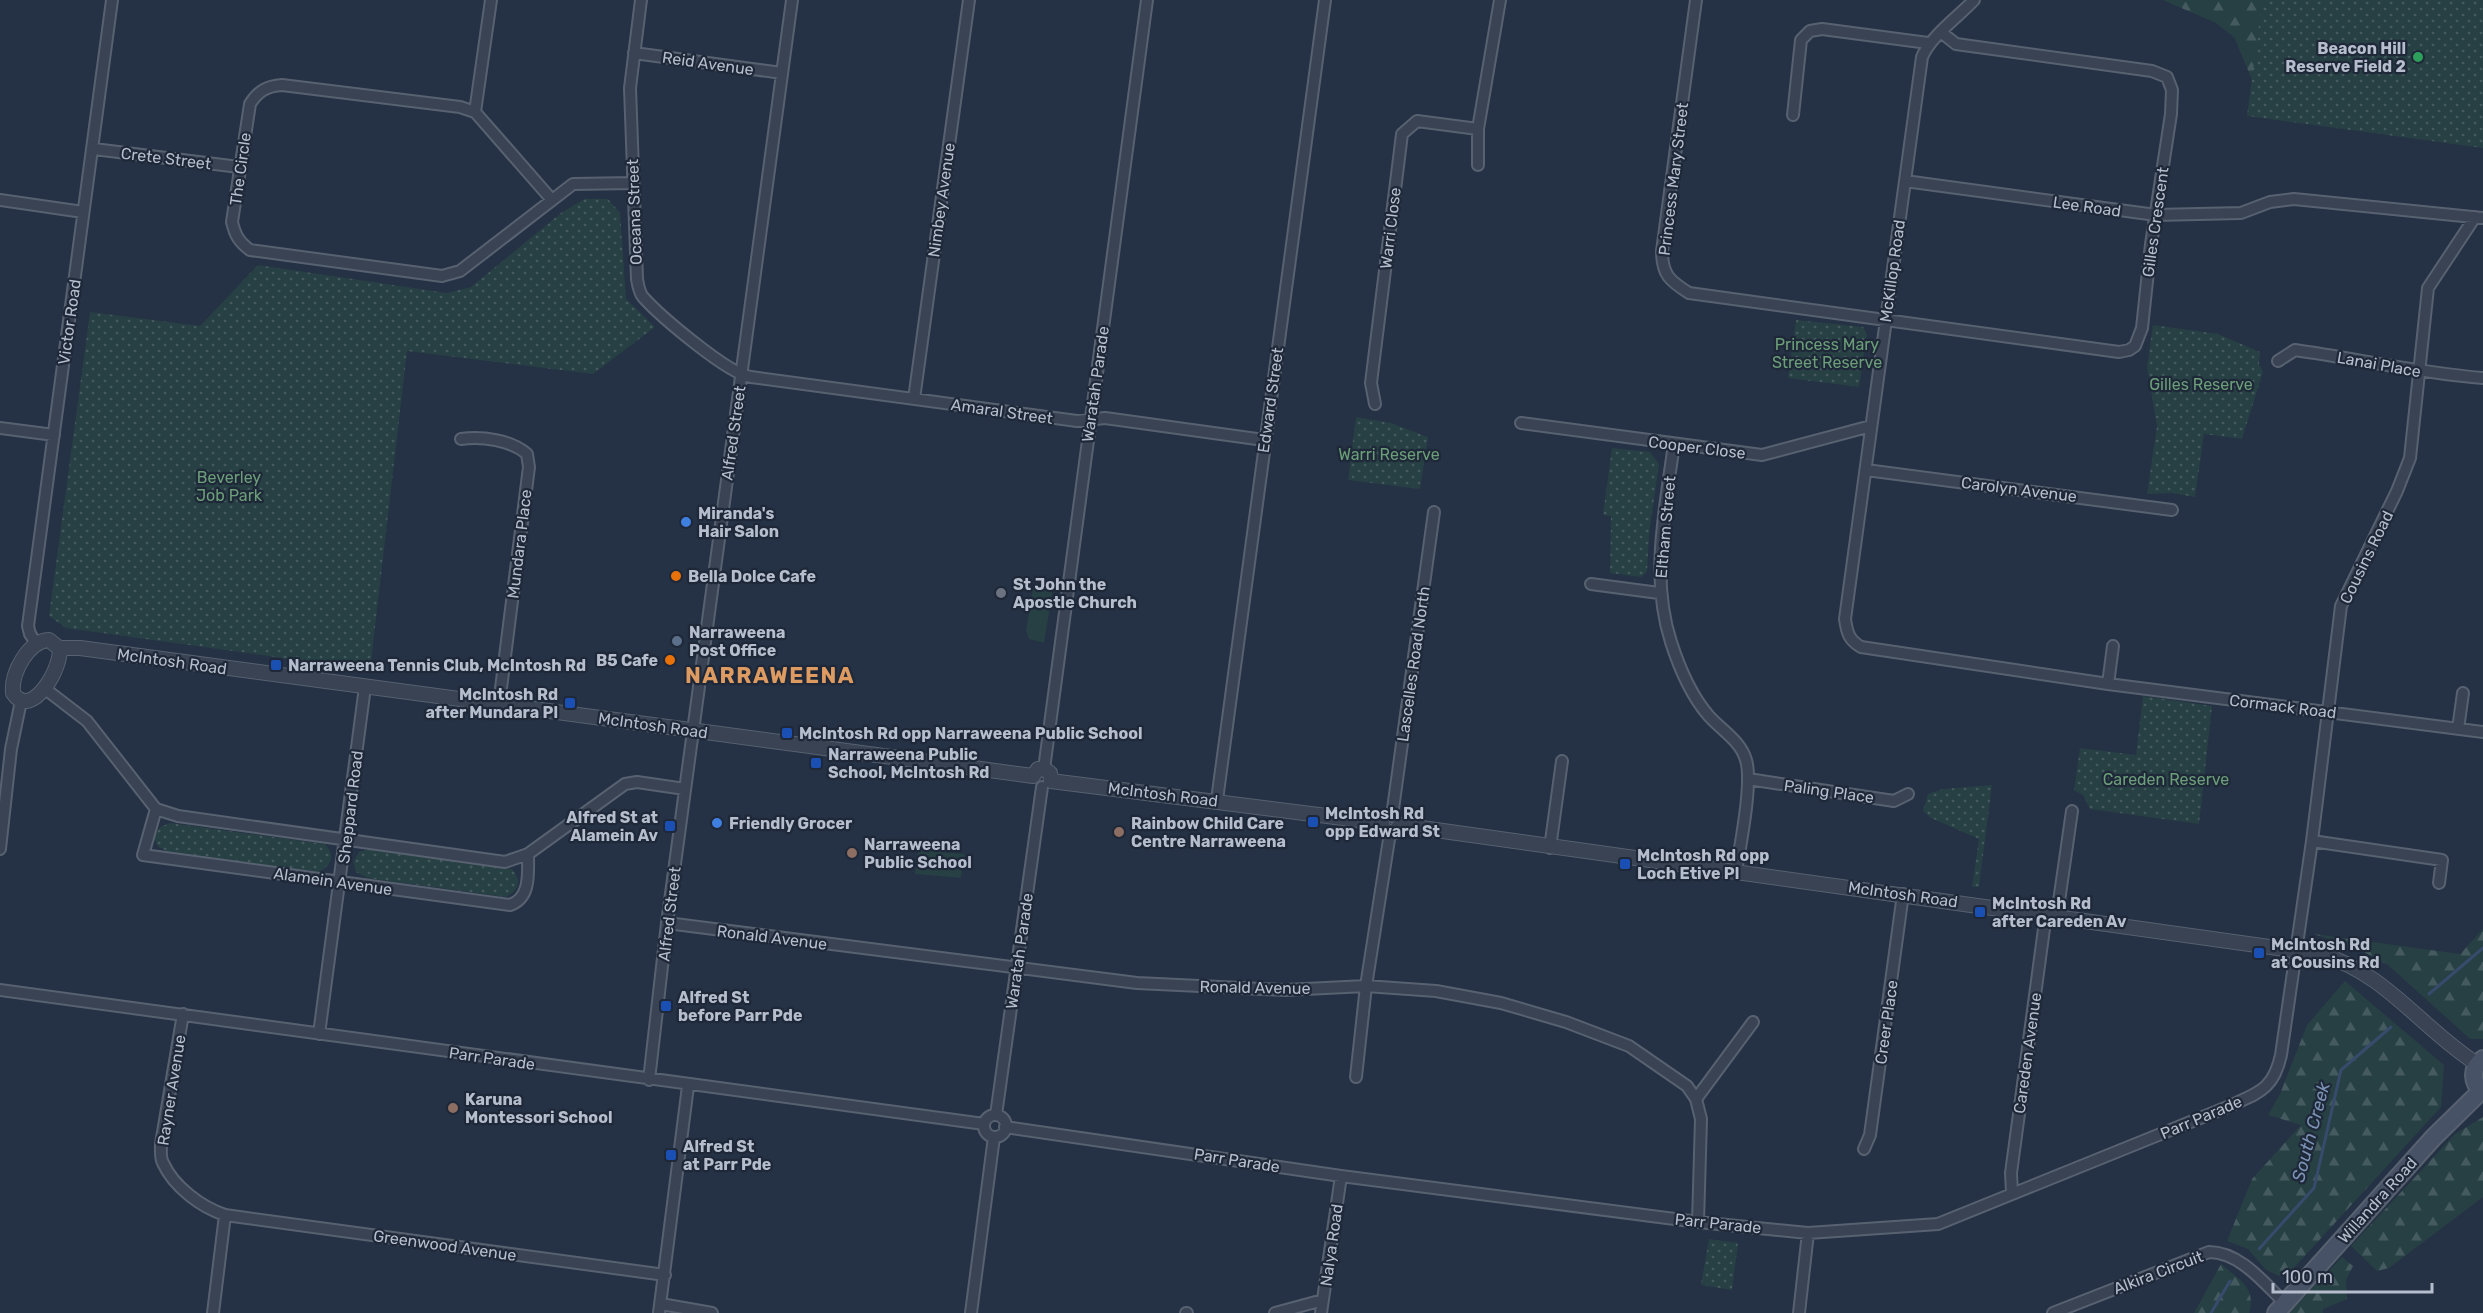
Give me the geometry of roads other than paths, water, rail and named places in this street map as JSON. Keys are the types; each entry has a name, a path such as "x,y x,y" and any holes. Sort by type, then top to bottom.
{"main road":[{"path":"2480,1061 2473,1075 2482,1091"},
{"name":"Willandra Road","path":"2281,1308 2433,1138 2482,1091"}],"street":[{"name":"Victor Road","path":"36,643 28,626 83,212 94,148 112,0"},
{"path":"491,0 475,112 552,200"},
{"name":"Oceana Street","path":"641,0 630,88 637,279 640,293 721,363 741,375"},
{"name":"Alfred Street","path":"649,1080 667,923 792,0"},
{"name":"Nimbey Avenue","path":"914,399 969,0"},
{"name":"Waratah Parade","path":"996,1115 1147,0"},
{"name":"Edward Street","path":"1217,800 1264,440 1326,0"},
{"path":"1478,165 1478,129 1500,0"},
{"name":"Princess Mary Street","path":"1696,0 1662,251 1662,268 1666,275 1689,293 1886,320"},
{"path":"1793,115 1801,40 1810,31 1822,28 1928,43 1942,33 1974,0"},
{"name":"Gilles Crescent","path":"1886,320 2119,352 2129,351 2134,346 2142,328 2170,114 2172,90 2167,77 2152,71 1956,44 1942,33"},
{"name":"McKillop Road","path":"1847,634 1845,619 1871,426 1922,57 1928,43"},
{"name":"Reid Avenue","path":"634,53 782,73"},
{"name":"The Circle","path":"475,112 460,107 282,85 270,86 257,93 249,104 232,222 238,238 250,250 442,276 460,271 573,184 633,183"},
{"name":"Warri Close","path":"1375,404 1371,383 1402,134 1417,120 1478,129"},
{"name":"Crete Street","path":"94,148 239,167"},
{"name":"Lee Road","path":"1905,181 2156,215 2241,213 2270,202 2294,200 2479,217"},
{"path":"0,200 83,212"},
{"name":"Cousins Road","path":"2297,950 2341,606 2405,473 2410,458 2428,288 2479,217"},
{"name":"Lanai Place","path":"2278,361 2295,350 2420,371 2483,378"},
{"name":"Amaral Street","path":"741,375 1077,421 1105,418 1264,440"},
{"name":"Cooper Close","path":"1521,423 1762,455 1871,426"},
{"path":"0,428 54,435"},
{"name":"Mundara Place","path":"461,439 478,436 520,448 527,454 529,466 499,704"},
{"name":"Eltham Street","path":"1674,444 1661,542 1659,593 1670,639 1680,665 1701,705 1739,746 1747,762 1748,779 1736,872"},
{"name":"Carolyn Avenue","path":"1866,470 2172,510"},
{"name":"Lascelles Road North","path":"1356,1077 1366,986 1434,512"},
{"path":"1591,584 1659,593"},
{"name":"Cormack Road","path":"1847,634 1861,647 2108,684 2483,732"},
{"name":"McIntosh Road","path":"36,643 49,640 59,648 80,648 1217,800 2297,950 2337,958 2365,972 2454,1048 2480,1061"},
{"path":"0,849 11,749 11,693 16,675 30,647 36,643"},
{"path":"2108,684 2113,646"},
{"path":"11,693 32,701 44,688 60,660 59,648"},
{"name":"Sheppard Road","path":"319,1034 365,687"},
{"path":"44,688 87,721 156,809 178,816 505,861 518,860 528,854 625,784 637,782 685,789"},
{"path":"2458,729 2463,693"},
{"path":"1550,848 1562,761"},
{"name":"Paling Place","path":"1748,779 1894,801 1908,794"},
{"name":"Alamein Avenue","path":"156,809 144,855 510,905 520,902 525,894 528,854"},
{"name":"Careden Avenue","path":"2012,1193 2011,1173 2052,915 2072,810"},
{"path":"2312,841 2442,860 2439,883"},
{"name":"Creer Place","path":"1864,1149 1870,1135 1903,894"},
{"name":"Ronald Avenue","path":"667,923 1137,983 1285,990 1366,986 1436,991 1500,1003 1566,1022 1629,1046 1687,1086 1696,1100"},
{"name":"Parr Parade","path":"1005,1127 1341,1176 1698,1222 1808,1233 1938,1224 2225,1108 2265,1089 2277,1074 2297,950"},
{"name":"Parr Parade","path":"0,990 688,1086 984,1124"},
{"name":"Rayner Avenue","path":"183,1014 160,1144 162,1162 204,1208 225,1215"},
{"path":"1698,1222 1701,1119 1696,1100 1753,1022"},
{"path":"688,1086 660,1308 712,1313"},
{"path":"996,1115 1003,1119 1005,1127 1002,1134 994,1137 986,1132 984,1124 988,1117 996,1115"},
{"path":"971,1313 994,1137"},
{"name":"Nalya Road","path":"1321,1313 1341,1176"},
{"path":"213,1313 225,1215"},
{"name":"Greenwood Avenue","path":"225,1215 665,1275"},
{"path":"1799,1313 1808,1233"},
{"name":"Alkira Circuit","path":"2053,1313 2209,1252 2223,1253 2239,1261 2281,1308"},
{"path":"1275,1313 1323,1300"}],"waterway":[{"name":"South Creek","path":"2429,994 2483,948"},
{"name":"South Creek","path":"2259,1249 2314,1188 2341,1070 2391,1027"},
{"name":"South Creek","path":"2211,1313 2230,1281"}],"place":[{"name":"Beacon Hill Reserve Field 2","path":"2418,57"},
{"name":"Miranda's Hair Salon","path":"686,522"},
{"name":"Bella Dolce Cafe","path":"676,576"},
{"name":"St John the Apostle Church","path":"1001,593"},
{"name":"Narraweena Post Office","path":"677,641"},
{"name":"B5 Cafe","path":"670,660"},
{"name":"Narraweena Tennis Club, McIntosh Rd","path":"276,665"},
{"name":"McIntosh Rd after Mundara Pl","path":"570,703"},
{"name":"McIntosh Rd opp Narraweena Public School","path":"787,733"},
{"name":"Narraweena Public School, McIntosh Rd","path":"816,763"},
{"name":"McIntosh Rd opp Edward St","path":"1313,822"},
{"name":"Friendly Grocer","path":"717,823"},
{"name":"Alfred St at Alamein Av","path":"670,826"},
{"name":"Rainbow Child Care Centre Narraweena","path":"1119,832"},
{"name":"Narraweena Public School","path":"852,853"},
{"name":"McIntosh Rd opp Loch Etive Pl","path":"1625,864"},
{"name":"McIntosh Rd after Careden Av","path":"1980,912"},
{"name":"McIntosh Rd at Cousins Rd","path":"2259,953"},
{"name":"Alfred St before Parr Pde","path":"666,1006"},
{"name":"Karuna Montessori School","path":"453,1108"},
{"name":"Alfred St at Parr Pde","path":"671,1155"}],"district":[{"name":"NARRAWEENA","path":"770,675"}],"park label":[{"name":"Princess Mary Street Reserve","path":"1827,353"},
{"name":"Gilles Reserve","path":"2201,384"},
{"name":"Warri Reserve","path":"1389,454"},
{"name":"Beverley Job Park","path":"229,486"},
{"name":"Careden Reserve","path":"2166,779"}]}
